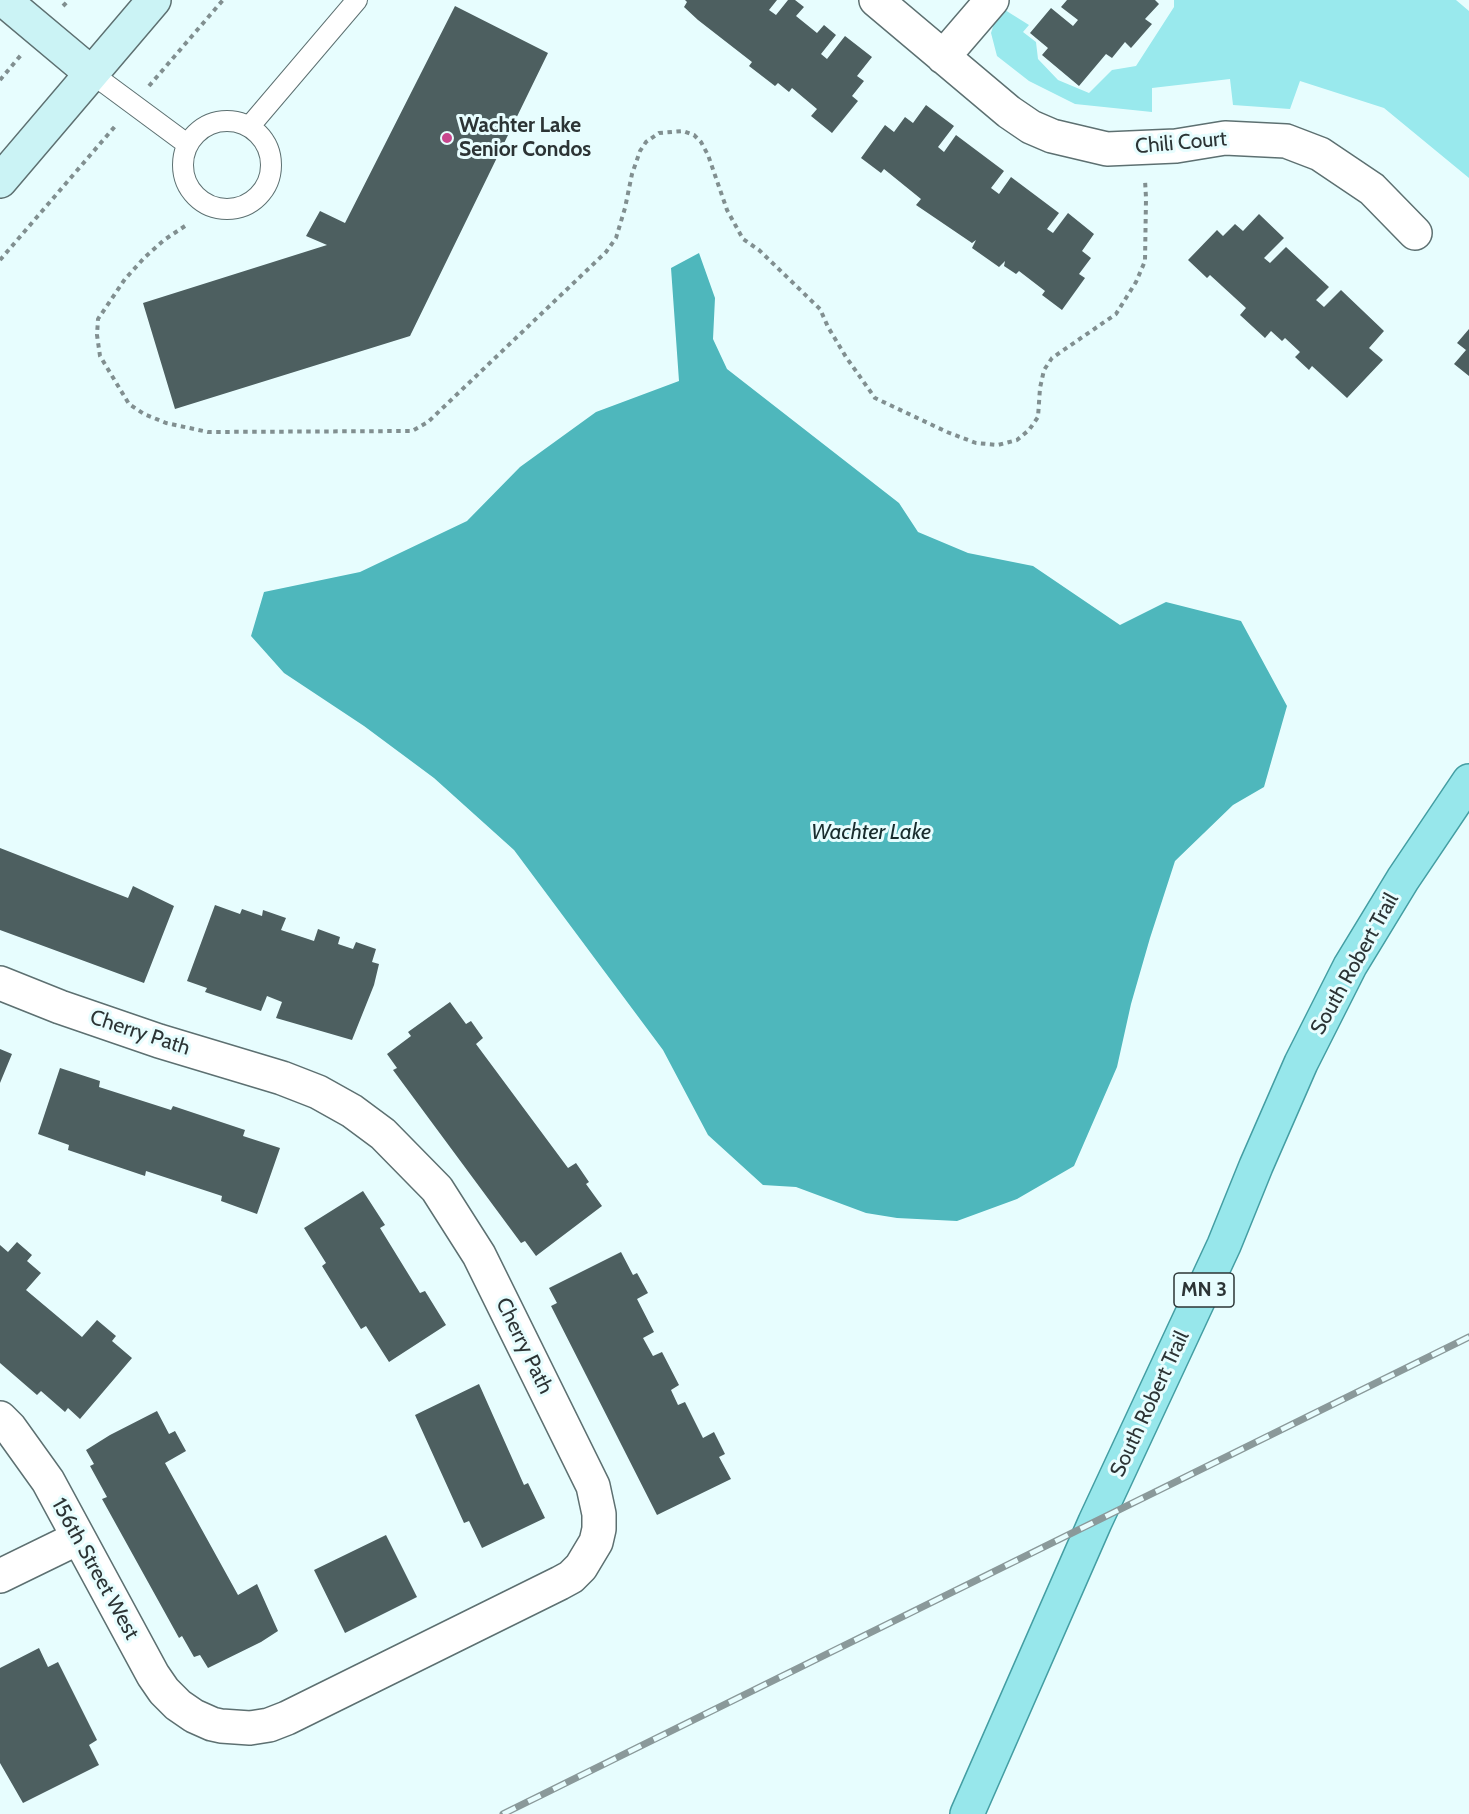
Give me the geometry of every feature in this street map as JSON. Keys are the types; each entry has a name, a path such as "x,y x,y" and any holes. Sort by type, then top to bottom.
{"main road":[{"name":"South Robert Trail","path":"967,1814 1095,1522 1224,1245 1301,1063 1350,966 1403,879 1469,782"}],"street":[{"path":"4,0 91,73"},
{"path":"0,181 154,0"},
{"name":"Chili Court","path":"876,0 1009,112 1031,127 1052,136 1107,149 1176,146 1225,138 1286,141 1320,154 1372,189 1415,233"},
{"path":"943,57 992,0"},
{"name":"Cherry Path","path":"0,983 60,1007 159,1041 282,1078 318,1092 383,1134 437,1189 479,1255 597,1500 599,1514 596,1542 581,1567 571,1577 560,1583 269,1725 231,1728 212,1724 194,1716"},
{"name":"156th Street West","path":"0,1418 10,1428 48,1481 153,1676 178,1705 194,1716"},
{"path":"0,1576 78,1538"}],"lane":[{"path":"249,127 357,0"},
{"path":"91,73 187,144"},
{"path":"228,120 243,123 249,127 266,144 270,158 270,173 265,188 255,199 242,207 227,210 201,201 190,191 184,179 182,165 187,144 201,128 214,122 228,120"}],"path":[{"path":"0,260 223,0"},
{"path":"185,226 164,240 131,272 98,319 97,335 100,356 129,404 144,414 166,423 208,432 412,431 428,422 606,252 616,238 640,151 646,142 659,133 683,131 694,135 708,155 727,210 743,239 759,250 820,309 846,357 875,398 947,432 976,443 998,445 1017,440 1029,430 1038,417 1044,370 1052,358 1116,314 1136,282 1145,261 1144,171"}],"shaded area":[{"path":"1174,0 1456,0 1469,11 1469,178 1384,108 1300,81 1290,109 1233,105 1230,79 1152,88 1152,112 1075,104 1029,81 997,56 991,33 996,17 1005,10 1029,25 1023,32 1036,42 1038,59 1058,80 1089,93 1112,70 1136,66 1174,7"}],"water":[{"name":"Wachter Lake","path":"699,253 715,298 713,339 727,369 899,503 918,532 968,553 1033,566 1120,625 1166,602 1241,621 1287,706 1264,787 1233,805 1175,861 1131,1004 1117,1067 1074,1166 1017,1199 957,1221 897,1218 866,1213 796,1187 763,1185 708,1135 663,1050 514,850 434,778 364,726 284,673 251,636 264,592 360,572 467,521 520,467 596,412 679,381 671,268"}],"building":[{"path":"685,0 777,0 769,10 776,15 788,0 795,0 804,7 796,16 817,33 824,25 836,35 821,54 827,59 845,36 872,57 857,76 864,81 852,96 858,101 832,133 811,116 817,109 792,88 789,92 778,83 775,86 749,66 752,62 684,7 687,2"},
{"path":"1067,0 1155,0 1159,4 1145,19 1152,24 1131,48 1125,42 1112,58 1106,54 1079,86 1042,55 1048,48 1030,33 1051,8 1073,26 1078,20 1061,7"},
{"name":"Wachter Lake Senior Condos","path":"455,6 548,53 410,336 175,409 143,303 327,245 306,236 320,211 345,223"},
{"path":"926,105 954,126 938,147 944,152 956,135 1004,171 991,188 999,194 1011,177 1059,213 1047,229 1053,233 1068,213 1094,234 1082,251 1091,258 1079,274 1085,278 1062,310 1042,295 1045,291 1019,271 1016,274 1004,266 1005,261 999,267 972,248 976,240 972,243 916,205 921,199 884,169 881,173 861,158 885,125 894,132 905,117 913,123"},
{"path":"1259,214 1284,238 1264,258 1270,263 1286,247 1329,287 1316,300 1324,307 1341,290 1384,331 1369,348 1383,360 1347,398 1312,366 1309,370 1295,357 1300,352 1285,338 1282,341 1271,331 1265,338 1240,315 1246,308 1210,275 1207,278 1188,260 1217,230 1223,236 1235,224 1243,231"},
{"path":"1469,329 1469,376 1454,364 1466,350 1457,343"},
{"path":"0,848 128,898 133,886 174,906 144,983 0,930"},
{"path":"215,905 240,914 242,909 262,916 263,910 286,918 281,930 314,941 318,929 340,937 338,944 353,949 356,942 376,949 372,962 379,964 374,985 352,1040 276,1018 282,1002 267,996 261,1011 205,992 207,988 187,981"},
{"path":"450,1002 466,1024 471,1021 483,1038 476,1044 568,1168 576,1163 589,1182 586,1184 602,1206 536,1256 525,1241 521,1243 393,1070 397,1068 387,1054 411,1036 408,1032"},
{"path":"0,1049 12,1054 0,1083"},
{"path":"60,1068 100,1081 99,1087 171,1110 173,1106 245,1130 243,1136 280,1148 257,1214 221,1201 222,1196 146,1171 145,1176 68,1150 69,1145 38,1134"},
{"path":"363,1191 385,1225 380,1228 420,1293 425,1291 446,1325 389,1362 366,1326 361,1329 322,1266 326,1263 304,1228"},
{"path":"17,1242 32,1255 27,1261 41,1273 26,1290 82,1337 97,1320 116,1336 112,1341 132,1358 80,1419 68,1408 65,1412 41,1391 37,1395 0,1363 0,1245 8,1252"},
{"path":"621,1252 633,1275 637,1273 648,1293 637,1299 654,1332 643,1338 653,1356 662,1352 679,1385 671,1390 678,1405 685,1402 703,1438 714,1432 725,1454 719,1457 731,1479 657,1515 551,1306 557,1303 549,1288"},
{"path":"479,1384 524,1485 528,1483 545,1518 482,1548 469,1521 464,1523 415,1415"},
{"path":"157,1411 169,1434 175,1431 186,1451 165,1463 238,1595 257,1584 278,1631 208,1668 200,1655 194,1657 182,1636 179,1638 102,1499 107,1497 90,1466 94,1464 86,1450"},
{"path":"386,1535 417,1597 345,1633 314,1570"},
{"path":"39,1648 48,1667 58,1662 97,1740 89,1745 99,1765 23,1803 0,1763 0,1668"}],"railway":[{"path":"503,1814 1469,1337"}],"place":[{"name":"Wachter Lake Senior Condos","path":"447,138"}]}
